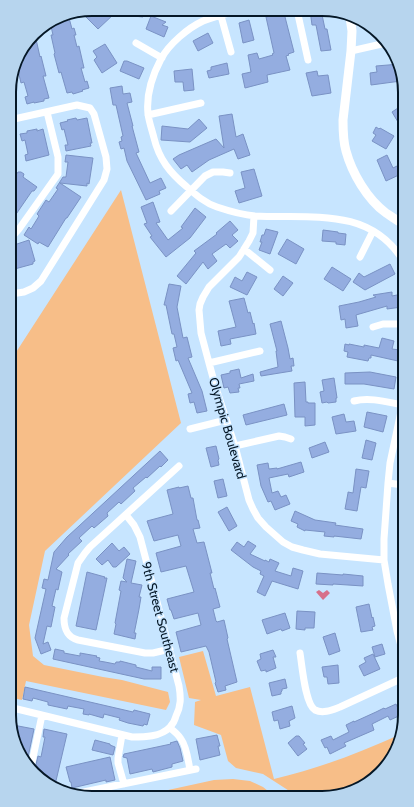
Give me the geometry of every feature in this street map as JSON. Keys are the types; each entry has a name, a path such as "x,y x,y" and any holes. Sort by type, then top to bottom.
{"street":[{"path":"231,52 221,16 203,22 185,32 162,58 149,91 148,115 154,141 162,160 169,170 191,191 216,207 254,216 334,218 348,221 365,226 373,231 392,246 398,254"},
{"path":"298,16 308,60"},
{"path":"351,22 352,31 343,120 346,151 354,171 364,189 379,207 398,220"},
{"path":"136,43 162,58"},
{"path":"350,51 381,44"},
{"path":"148,115 201,103"},
{"path":"16,119 77,105 90,108 94,114 106,157 107,169 104,180 41,282 33,288 16,293"},
{"path":"16,232 58,174 58,157 47,112"},
{"path":"171,211 205,176 213,172 230,173"},
{"name":"Olympic Boulevard","path":"254,216 253,233 249,241 239,257 209,287 203,297 199,310 201,333 215,385 235,446 249,500 258,518 266,527 283,542 292,547 320,554 384,560"},
{"path":"360,257 373,231"},
{"path":"244,249 270,270"},
{"path":"373,327 383,324 398,324"},
{"path":"209,363 260,351"},
{"path":"354,401 368,399 398,403"},
{"path":"190,429 226,420"},
{"path":"398,426 390,462 384,539 384,560 398,635"},
{"path":"235,446 279,436 290,439"},
{"path":"170,649 154,653 145,653 78,640 67,633 64,618 78,563 85,553 179,466"},
{"path":"388,483 398,484"},
{"name":"9th Street Southeast","path":"126,514 140,537 181,696 180,707 171,726"},
{"path":"300,654 304,683 309,701 313,708 320,711 340,707 398,680"},
{"path":"16,709 132,737 150,736 165,731 171,726 182,739 193,769 90,791"},
{"path":"32,760 42,715"},
{"path":"122,735 118,763 124,784"}],"shaded area":[{"path":"121,190 181,423 45,551 29,625 33,656 44,665 122,680 168,692 170,702 166,710 26,681 22,700 16,699 16,352"},
{"path":"319,590 323,593 327,590 330,593 323,600 316,592"},
{"path":"203,651 216,696 250,687 274,779 338,760 395,737 394,739 388,753 376,769 355,783 337,790 289,791 263,774 236,768 228,761 221,735 194,725 195,702 201,700 189,698 179,657"},
{"path":"233,779 250,781 268,791 164,791 214,780"}],"building":[{"path":"112,16 98,29 86,17"},
{"path":"151,16 166,22 162,25 168,27 164,37 146,29"},
{"path":"285,16 294,52 286,56 290,70 267,75 268,82 245,88 242,74 251,72 248,55 257,53 259,59 273,55 272,54 274,53 266,17"},
{"path":"311,16 322,16 325,29 327,29 331,50 321,51 316,25 312,25"},
{"path":"70,20 72,29 74,28 76,35 74,35 77,47 79,46 84,68 81,68 85,82 87,81 89,88 73,94 72,92 67,93 61,72 59,73 54,54 51,35 53,35 51,28"},
{"path":"249,20 254,40 243,43 239,23"},
{"path":"208,33 213,43 198,51 193,41"},
{"path":"36,41 46,76 43,76 49,98 44,99 44,101 27,104 25,97 28,96 24,82 21,83 19,74 22,63"},
{"path":"105,44 117,63 102,73 94,60 97,57 93,51"},
{"path":"124,61 144,68 139,79 120,71"},
{"path":"227,63 229,74 209,78 207,71 211,70 211,67"},
{"path":"392,65 397,81 371,85 370,73 377,72 376,66"},
{"path":"192,69 194,90 184,91 183,82 175,82 174,71"},
{"path":"317,71 318,76 328,75 331,93 312,96 306,73"},
{"path":"122,86 123,94 130,93 132,102 127,103 139,152 136,153 150,183 161,178 166,188 159,191 160,194 146,200 127,161 124,148 121,149 119,142 122,141 121,137 123,136 116,105 113,105 110,88"},
{"path":"398,108 398,122 392,112"},
{"path":"232,114 236,137 243,134 250,155 238,159 234,149 209,160 192,172 187,165 181,169 173,159 179,155 216,139 224,148 219,116"},
{"path":"76,118 77,120 87,118 92,143 90,143 91,146 66,151 65,145 68,145 64,129 62,130 60,123"},
{"path":"199,119 207,128 190,142 161,140 162,126 188,129"},
{"path":"376,127 394,136 386,149 372,141 376,135 373,133"},
{"path":"37,129 37,131 43,129 49,155 26,161 25,155 28,154 25,140 22,141 20,134"},
{"path":"66,155 93,158 89,184 87,183 87,186 60,183 81,197 48,247 39,242 38,244 24,235 29,227 31,229 39,216 37,214 46,200 49,202 58,189 56,188 63,177 66,177 68,162 65,162"},
{"path":"387,155 393,168 397,166 398,175 386,181 377,160"},
{"path":"254,169 262,196 239,203 235,191 245,188 241,172"},
{"path":"18,172 21,172 24,174 23,177 37,187 34,191 32,191 16,214 16,175"},
{"path":"153,202 160,222 156,223 168,240 183,228 181,227 195,208 206,217 190,238 166,257 150,237 152,236 144,224 147,223 141,207"},
{"path":"230,221 238,230 232,235 238,241 230,248 226,244 212,254 217,261 208,269 203,262 186,284 177,276 196,253 194,251 217,234 216,233"},
{"path":"266,229 278,232 270,254 259,250 262,242 260,242 262,235 264,235"},
{"path":"323,230 346,234 345,245 336,244 336,242 322,241"},
{"path":"287,239 304,249 296,264 278,254"},
{"path":"29,240 35,261 33,264 16,269 16,244"},
{"path":"390,264 395,274 365,290 353,282 359,273 364,277"},
{"path":"332,267 351,279 343,291 324,279"},
{"path":"247,272 257,277 247,295 230,287 235,277 242,281"},
{"path":"283,276 293,283 283,296 274,289"},
{"path":"169,284 181,286 177,307 183,338 187,337 192,357 188,358 202,391 207,411 197,413 194,402 190,403 188,394 192,393 178,360 176,361 173,348 177,347 174,334 172,334 166,305 164,305"},
{"path":"392,292 392,296 398,295 398,308 387,309 387,306 356,315 358,326 346,328 345,319 341,320 339,306 376,297 373,295"},
{"path":"244,298 248,313 250,312 253,324 254,323 256,334 230,339 231,344 221,346 218,331 236,327 229,301"},
{"path":"281,321 290,359 293,358 294,366 291,366 292,371 261,376 260,372 278,367 277,351 270,324"},
{"path":"382,338 394,341 392,349 398,350 398,361 371,355 371,358 369,358 368,361 347,357 348,352 344,351 345,344 364,347 364,345 379,348"},
{"path":"239,369 241,378 253,374 254,381 239,384 239,392 230,393 228,387 224,388 221,375"},
{"path":"370,372 396,377 394,389 364,384 345,384 345,373"},
{"path":"334,378 337,398 336,402 322,403 320,392 324,391 322,380"},
{"path":"305,382 306,402 315,403 315,425 305,426 305,417 295,417 294,383"},
{"path":"284,404 287,415 246,425 243,415"},
{"path":"367,412 387,416 383,432 364,427"},
{"path":"344,414 346,422 354,421 356,431 336,434 332,417"},
{"path":"366,440 376,443 372,460 362,458"},
{"path":"325,442 329,452 312,458 309,448"},
{"path":"216,446 219,465 211,467 206,448"},
{"path":"160,451 168,460 133,488 135,491 121,504 119,502 107,513 108,516 94,528 92,526 79,538 82,541 68,554 69,555 56,569 62,572 58,590 56,589 52,606 55,607 51,627 47,626 43,644 48,642 51,650 41,654 35,638 46,589 42,588 44,579 48,580 54,552 67,537"},
{"path":"301,462 304,472 289,477 288,474 269,478 272,493 278,491 281,497 286,495 290,504 275,510 271,501 268,502 261,486 257,465 268,463 269,469 277,469"},
{"path":"356,469 369,471 366,488 361,487 357,511 345,509 348,492 353,493"},
{"path":"223,479 227,496 218,498 214,481"},
{"path":"188,486 191,498 193,498 200,528 193,529 197,543 204,542 212,573 210,573 220,607 213,609 216,621 224,620 237,682 225,686 226,690 218,692 209,652 206,646 181,652 176,632 201,625 198,613 174,619 167,599 194,592 186,566 161,572 156,553 181,546 178,535 154,541 147,521 173,514 167,490"},
{"path":"227,507 237,526 229,531 218,512"},
{"path":"295,511 315,520 336,523 335,525 363,529 361,539 324,536 325,532 305,531 297,527 298,524 291,521"},
{"path":"248,541 256,546 250,554 265,561 269,562 270,559 279,563 275,571 291,576 293,568 303,571 298,589 272,581 265,596 257,592 264,576 260,574 261,571 253,567 231,550 237,542 244,547"},
{"path":"112,543 119,551 124,547 130,554 116,567 113,567 108,560 102,565 96,559"},
{"path":"127,559 136,561 131,583 142,585 134,633 136,633 135,639 114,634 121,591 119,590 121,581 127,582 123,578"},
{"path":"87,572 107,578 96,630 76,626"},
{"path":"317,573 363,576 363,586 316,584"},
{"path":"369,604 375,626 372,627 373,630 361,632 356,607"},
{"path":"297,611 315,612 314,628 305,628 305,630 296,629"},
{"path":"285,613 290,628 282,631 281,629 267,634 262,620"},
{"path":"335,633 340,651 329,655 323,637"},
{"path":"382,644 385,654 375,657 372,647"},
{"path":"55,649 64,651 64,653 80,656 80,653 97,656 96,657 100,658 99,661 115,664 116,662 120,661 152,671 152,667 161,667 161,679 144,679 53,659"},
{"path":"273,650 276,657 273,657 276,668 266,672 266,670 261,671 257,661 261,659 260,654"},
{"path":"373,654 380,669 364,676 359,666 366,662 364,658"},
{"path":"338,665 339,683 328,684 327,677 324,677 322,667"},
{"path":"285,679 287,688 282,689 281,694 272,696 269,683"},
{"path":"25,687 133,712 134,710 150,714 147,725 144,724 143,726 128,723 119,720 120,718 104,714 103,718 83,714 84,709 68,706 67,709 48,705 48,702 33,698 32,701 23,699"},
{"path":"396,704 398,708 398,716 390,720 388,716 372,724 374,730 344,743 346,746 330,754 327,747 325,748 321,740 331,736 333,740 349,732 346,725 384,708 385,709"},
{"path":"292,706 295,718 289,721 290,726 280,729 278,720 274,721 272,712"},
{"path":"17,726 34,729 28,756 20,739"},
{"path":"44,729 67,734 56,782 36,766 38,756 41,757 45,737 43,737"},
{"path":"217,735 220,746 218,746 220,755 200,760 196,739"},
{"path":"296,736 299,736 305,743 303,744 307,749 298,756 288,743"},
{"path":"95,740 115,747 113,755 92,750"},
{"path":"177,741 183,761 172,764 172,767 153,772 152,769 130,774 127,758 123,757 124,754 171,744 170,743"},
{"path":"110,757 115,780 106,782 106,780 73,788 66,767"}]}
